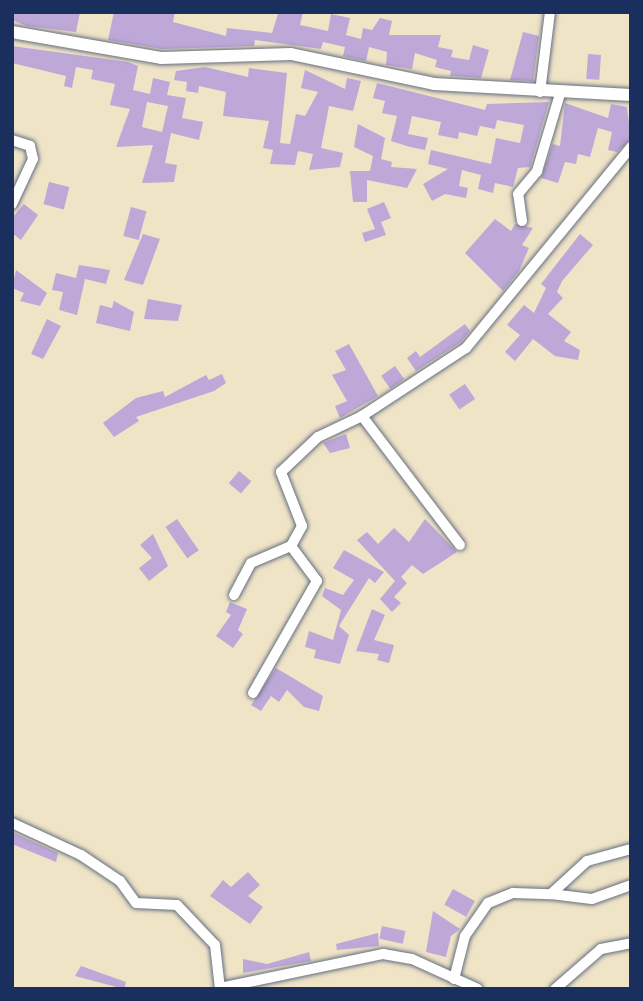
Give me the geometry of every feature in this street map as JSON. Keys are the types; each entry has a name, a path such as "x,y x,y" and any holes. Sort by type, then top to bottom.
{"main road":[{"path":"12,32 192,61 311,56 409,81 560,94 631,95"}],"street":[{"path":"540,92 550,12"},
{"path":"522,221 518,194 533,181 560,94"},
{"path":"12,140 30,146 33,159 12,204"},
{"path":"234,595 251,563 291,546 303,517 281,472 318,437 362,416 486,328 631,147"},
{"path":"362,416 460,545"},
{"path":"253,693 317,581 291,546"},
{"path":"12,823 81,855 120,881 136,903 177,905 215,945 220,988 365,955 412,959 478,989"},
{"path":"551,894 587,861 631,849"},
{"path":"454,978 465,936 488,902 513,893 592,899 631,885"},
{"path":"555,989 601,949 631,943"}],"building":[{"path":"12,12 80,12 76,32 27,26 12,20"},
{"path":"114,12 175,12 173,22 226,36 227,28 272,33 278,14 303,12 300,25 328,31 331,14 350,18 346,35 361,39 363,28 372,30 380,18 392,21 389,35 441,35 438,47 453,50 451,57 469,60 473,45 489,50 481,78 450,76 451,71 435,67 437,60 415,53 412,69 386,65 387,52 369,47 366,61 343,56 345,47 323,42 321,49 255,40 254,46 162,49 108,40"},
{"path":"523,32 539,36 533,81 510,80"},
{"path":"12,46 128,62 138,66 133,90 150,94 153,78 170,82 167,95 186,98 182,118 203,122 199,140 171,133 165,163 177,165 174,182 142,183 153,145 116,147 130,109 110,105 115,84 91,79 93,70 76,67 72,88 64,86 66,76 12,63","holes":["147,102 168,106 162,132 142,127"]},
{"path":"588,54 601,55 599,80 586,79"},
{"path":"205,67 248,77 249,68 287,73 280,143 290,144 296,114 305,116 318,92 301,88 305,70 345,89 347,78 361,81 353,111 329,106 321,148 343,153 340,167 309,170 313,154 298,151 295,165 270,164 273,150 263,148 269,121 223,116 226,92 199,86 198,93 186,91 187,82 174,80 176,71"},
{"path":"377,83 485,110 487,104 549,102 530,167 518,168 513,187 495,183 493,193 478,189 481,175 462,170 459,186 468,188 466,198 445,194 432,201 423,184 448,169 428,164 431,150 491,164 496,138 520,143 524,125 497,120 495,129 480,126 477,136 459,132 458,139 438,135 441,122 412,116 408,134 428,138 425,150 410,147 391,141 397,116 382,113 385,101 373,98"},
{"path":"565,103 608,118 611,104 627,107 631,139 617,152 608,150 612,132 598,128 590,157 578,154 576,164 565,162 558,183 541,178 553,144 560,146"},
{"path":"358,124 385,138 381,159 392,162 391,167 417,169 407,188 367,180 367,202 353,202 350,171 370,171 373,156 354,147"},
{"path":"49,182 69,187 64,209 43,204"},
{"path":"384,202 391,218 381,222 386,235 365,242 362,233 375,229 367,209"},
{"path":"24,204 38,215 21,240 12,233 12,218"},
{"path":"131,207 146,211 139,240 123,236"},
{"path":"495,219 511,231 515,224 533,228 522,245 529,248 519,271 503,291 465,253"},
{"path":"143,234 160,239 143,285 124,280"},
{"path":"580,234 593,245 562,281 557,292 563,298 548,314 571,332 564,341 580,350 578,360 555,356 533,339 515,361 505,352 520,335 507,325 524,305 534,313 546,288 541,284"},
{"path":"79,265 110,270 106,284 85,279 77,315 59,310 63,292 52,290 56,273 76,278"},
{"path":"16,270 47,293 40,306 20,301 24,293 12,288"},
{"path":"148,299 182,305 178,321 144,319"},
{"path":"114,301 134,312 130,331 96,323 100,305 112,308"},
{"path":"47,319 61,326 43,359 31,354"},
{"path":"465,324 470,331 461,342 416,371 407,358 416,351 420,357"},
{"path":"349,344 378,396 340,418 335,406 347,401 332,375 346,370 335,351"},
{"path":"395,366 404,379 390,389 381,376"},
{"path":"222,374 226,383 214,391 136,417 139,421 114,437 103,423 136,398 163,391 165,397 206,375 209,380"},
{"path":"465,384 475,399 459,410 449,395"},
{"path":"346,434 350,448 330,453 323,443"},
{"path":"239,471 251,481 241,494 229,483"},
{"path":"177,519 199,550 187,558 166,527"},
{"path":"425,519 457,552 423,574 412,565 401,577 407,583 394,597 401,603 392,612 380,599 395,581 357,540 367,532 378,544 394,528 409,542"},
{"path":"153,534 168,566 149,581 139,568 152,558 140,545"},
{"path":"344,550 384,572 375,583 369,578 339,626 349,635 340,664 314,658 316,650 305,647 309,631 333,640 341,610 322,596 325,588 343,595 354,580 333,568"},
{"path":"230,602 247,609 238,630 243,634 233,648 216,636 231,615 226,612"},
{"path":"372,609 385,615 374,640 394,645 389,663 377,660 379,654 356,651"},
{"path":"276,668 323,696 319,711 304,707 287,690 279,702 271,696 261,711 251,705"},
{"path":"12,832 58,853 56,862 12,844"},
{"path":"248,872 260,885 248,896 263,907 250,924 210,896 223,880 231,887"},
{"path":"453,889 475,901 466,917 444,905"},
{"path":"433,911 460,929 451,936 446,957 426,952"},
{"path":"382,926 405,931 403,944 379,939"},
{"path":"378,933 379,946 337,950 336,944"},
{"path":"309,952 311,961 243,973 243,959 267,964"},
{"path":"81,966 126,982 124,989 75,976"}]}
